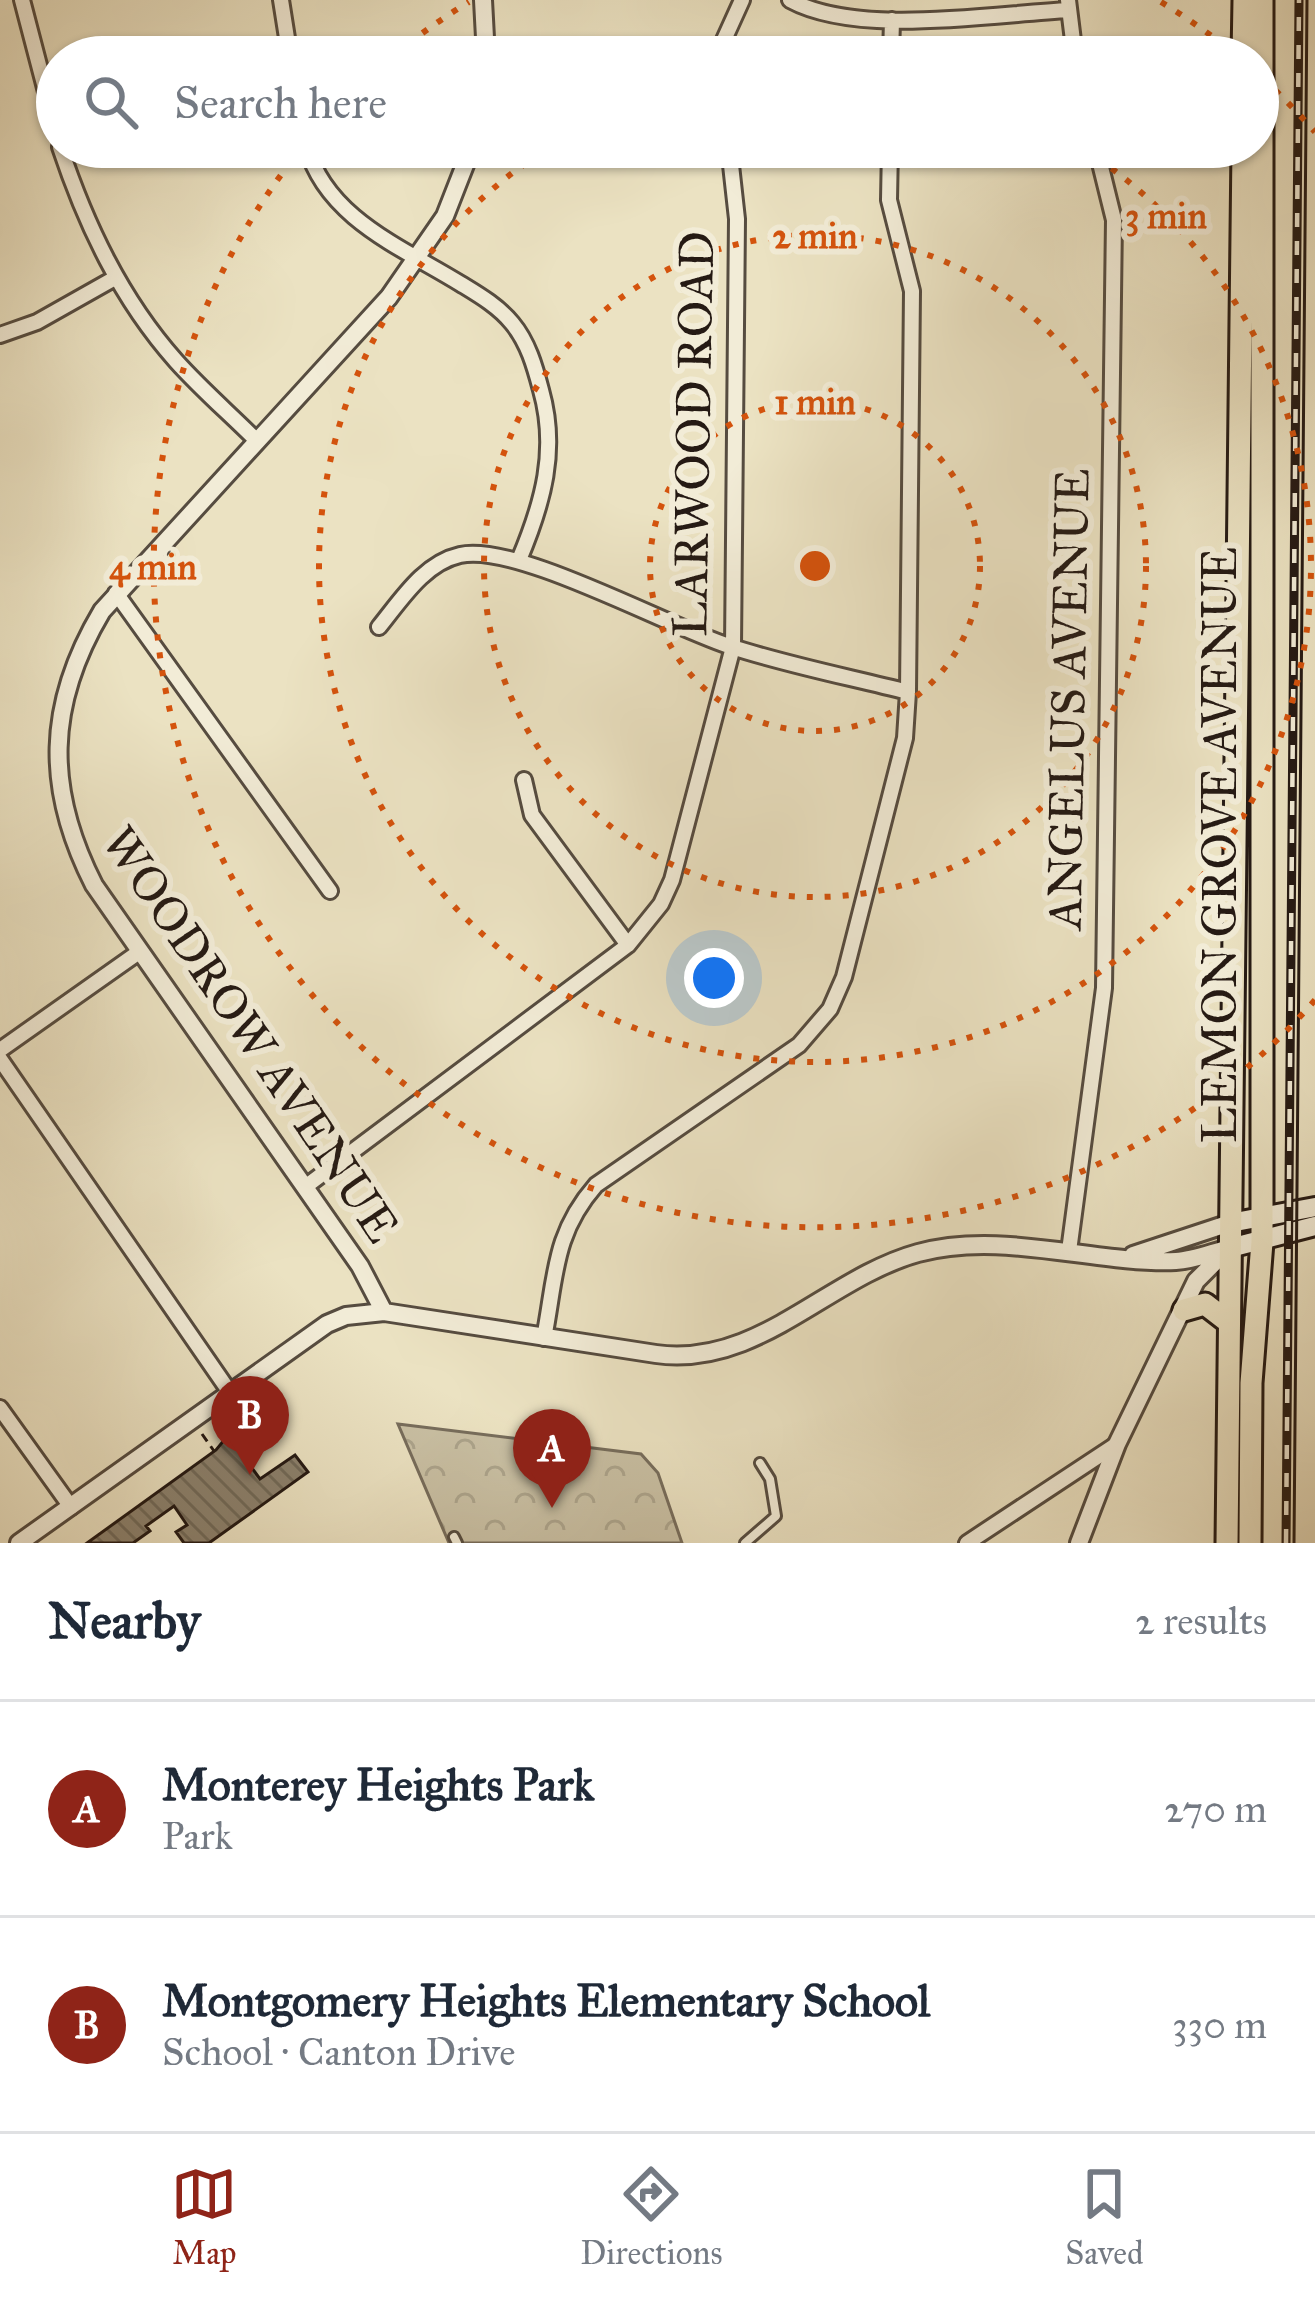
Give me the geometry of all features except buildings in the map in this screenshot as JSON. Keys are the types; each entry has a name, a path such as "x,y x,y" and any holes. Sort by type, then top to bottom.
{"main road":[{"path":"1244,0 1244,36"},
{"path":"1259,36 1262,0"},
{"name":"LEMON GROVE AVENUE","path":"1249,168 1262,1217 1251,1383 1250,1543"},
{"name":"LEMON GROVE AVENUE","path":"1227,1543 1249,168"},
{"path":"1230,1223 1315,1208"},
{"path":"1230,1248 1315,1226"},
{"path":"1184,1310 1205,1304 1227,1321"}],"street":[{"path":"22,0 36,54"},
{"path":"281,0 287,36"},
{"path":"483,0 486,36"},
{"path":"726,36 742,0"},
{"path":"790,0 836,18 892,20 1069,5 1073,36"},
{"path":"892,20 892,36"},
{"path":"69,168 115,278 175,360 256,440"},
{"path":"315,168 334,200 355,218 502,311 517,328 533,362 550,436 548,477 519,560"},
{"name":"WOODROW AVENUE","path":"384,1312 360,1266 94,885 76,851 63,808 57,762 60,717 71,672 116,593 389,297 445,216 464,168"},
{"name":"LARWOOD ROAD","path":"305,1186 628,945 661,904 672,880 733,647 737,219 731,168"},
{"path":"544,1338 561,1238 596,1185 799,1045 830,1009 844,977 905,738 908,692 911,291 889,200 890,168"},
{"name":"ANGELUS AVENUE","path":"1070,1251 1104,988 1114,220 1101,168"},
{"path":"0,335 37,322 115,278"},
{"path":"379,627 440,562 481,552 519,560 733,647 908,692"},
{"path":"116,593 329,891"},
{"path":"524,780 532,815 628,945"},
{"path":"139,952 0,1055 229,1391"},
{"path":"1127,1258 1230,1223"},
{"path":"19,1543 229,1391 346,1316 384,1312 668,1356 705,1355 744,1344 916,1253 961,1246 1180,1261 1230,1248"},
{"path":"1078,1543 1117,1444 1196,1281 1230,1248"},
{"path":"0,1408 71,1507"},
{"path":"967,1543 1117,1444"}],"lane":[{"path":"745,1543 776,1516 770,1478 760,1463"}],"path":[{"path":"201,1432 214,1451"}],"green space":[{"path":"398,1424 641,1454 658,1473 682,1543 449,1543"}],"tram line":[{"path":"1294,1543 1307,0"}],"railway":[{"path":"1286,1543 1299,0"}],"place":[{"name":"Montgomery Heights Elementary School","path":"250,1475"},
{"name":"Monterey Heights Park","path":"552,1508"}]}
